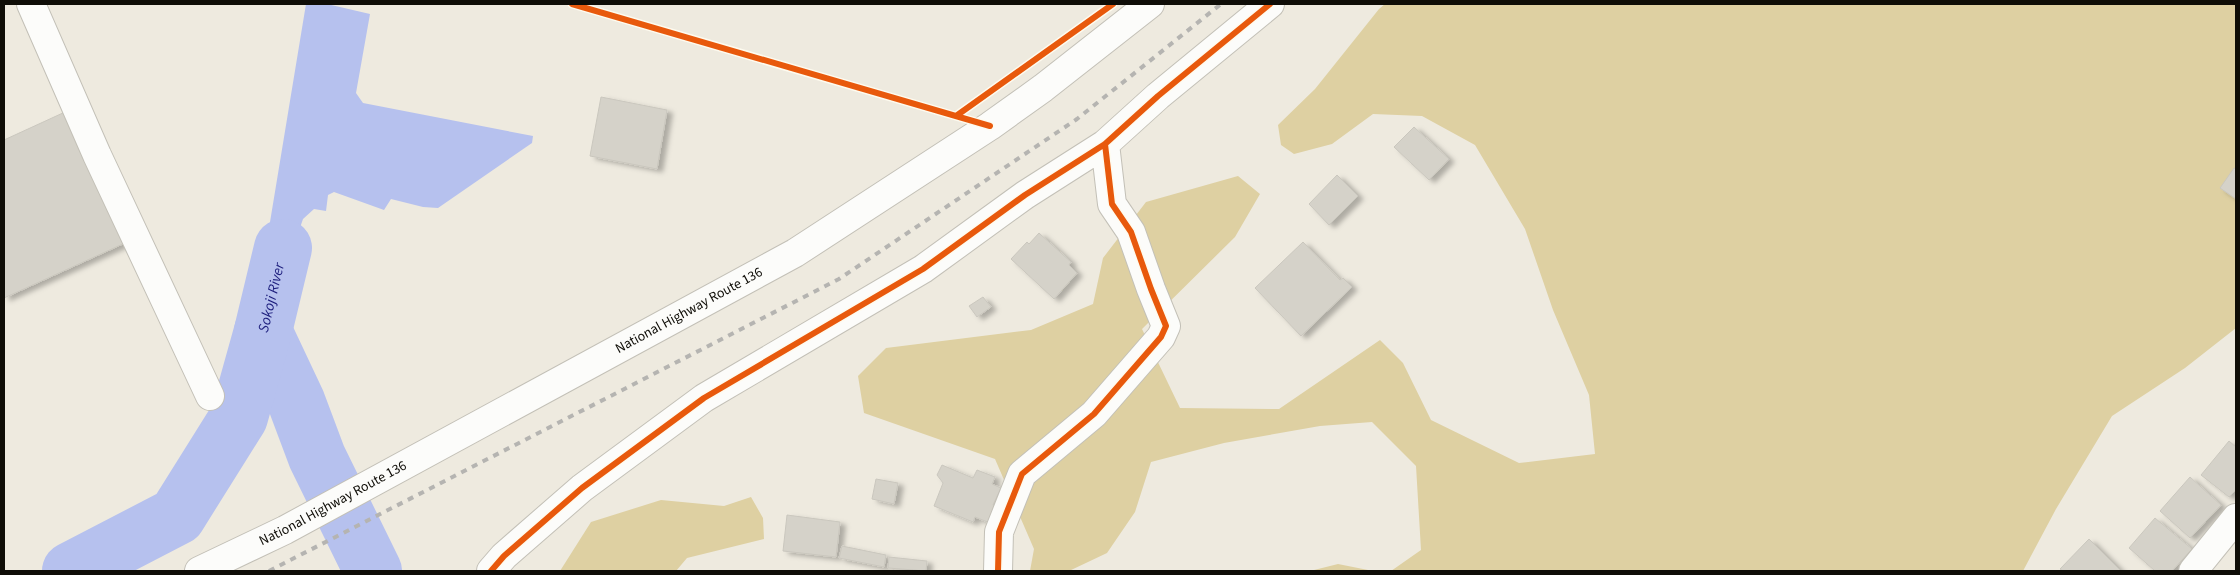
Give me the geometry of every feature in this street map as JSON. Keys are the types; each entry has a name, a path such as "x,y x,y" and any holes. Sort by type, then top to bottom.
{"main road":[{"path":"31,4 97,155 210,396"},
{"name":"National Highway Route 136","path":"199,571 285,530 375,482 795,253 1043,88 1150,4"},
{"path":"491,571 504,556 582,488 704,398 923,270 1025,195 1106,144 1158,96 1270,4"},
{"path":"998,571 999,532 1022,474 1094,414 1161,337 1166,326 1131,232 1112,204 1106,144"},
{"path":"2193,571 2236,518"}],"shaded area":[{"path":"1385,4 2236,4 2236,328 2185,368 2112,416 2056,509 2023,571 1391,571 1421,550 1416,466 1372,422 1320,426 1224,443 1151,462 1135,512 1107,553 1069,571 1030,571 1034,549 995,459 864,413 858,376 886,348 1031,330 1093,304 1103,258 1146,202 1238,176 1260,194 1235,237 1142,329 1180,408 1279,409 1380,340 1403,363 1431,420 1519,463 1595,454 1589,395 1553,310 1525,229 1475,145 1422,116 1373,114 1332,144 1294,154 1281,145 1278,125 1315,89"},
{"path":"751,497 763,518 764,539 687,558 676,571 560,571 591,522 661,500 724,506"},
{"path":"1338,564 1373,571 1310,571"}],"water":[{"path":"306,4 327,4 370,14 356,93 363,103 533,136 532,143 438,208 423,207 391,199 384,210 334,192 328,195 326,211 314,209 303,219 289,260 272,328 254,319"}],"building":[{"path":"601,97 667,110 657,169 590,156"},
{"path":"65,112 125,243 4,298 4,140"},
{"path":"1414,127 1449,159 1429,180 1394,147"},
{"path":"2234,168 2236,169 2236,199 2220,188"},
{"path":"1337,175 1358,196 1329,225 1309,204"},
{"path":"1039,233 1071,262 1069,265 1077,273 1054,299 1011,259 1027,242 1029,244"},
{"path":"1303,242 1340,280 1343,278 1352,287 1301,336 1255,288"},
{"path":"983,297 991,307 977,317 969,306"},
{"path":"2229,441 2236,447 2236,490 2229,497 2201,475"},
{"path":"942,465 973,478 977,470 995,477 992,484 1001,488 993,505 997,506 990,523 975,517 973,522 934,506 943,483 937,475"},
{"path":"2190,477 2221,505 2190,538 2160,511"},
{"path":"876,479 898,483 894,504 872,499"},
{"path":"787,515 840,522 836,557 783,551"},
{"path":"2155,518 2192,549 2172,571 2155,571 2129,548"},
{"path":"2089,539 2121,571 2063,571 2060,569"},
{"path":"842,546 886,555 884,567 839,558"},
{"path":"889,557 927,561 926,571 888,568"}],"waterway":[{"path":"71,571 177,516 239,417 263,331 283,248"},
{"name":"Sokoji River","path":"263,331 296,401 317,457 373,571"}],"railway":[{"path":"269,571 839,279 1077,119 1221,4"}],"cycle path":[{"path":"572,4 990,126"},
{"path":"956,116 1113,4"},
{"path":"491,571 504,556 582,488 704,398 923,269 1025,195 1105,144 1158,96 1270,4"},
{"path":"998,571 999,532 1022,474 1094,414 1161,337 1166,326 1131,232 1112,204 1105,144"}]}
